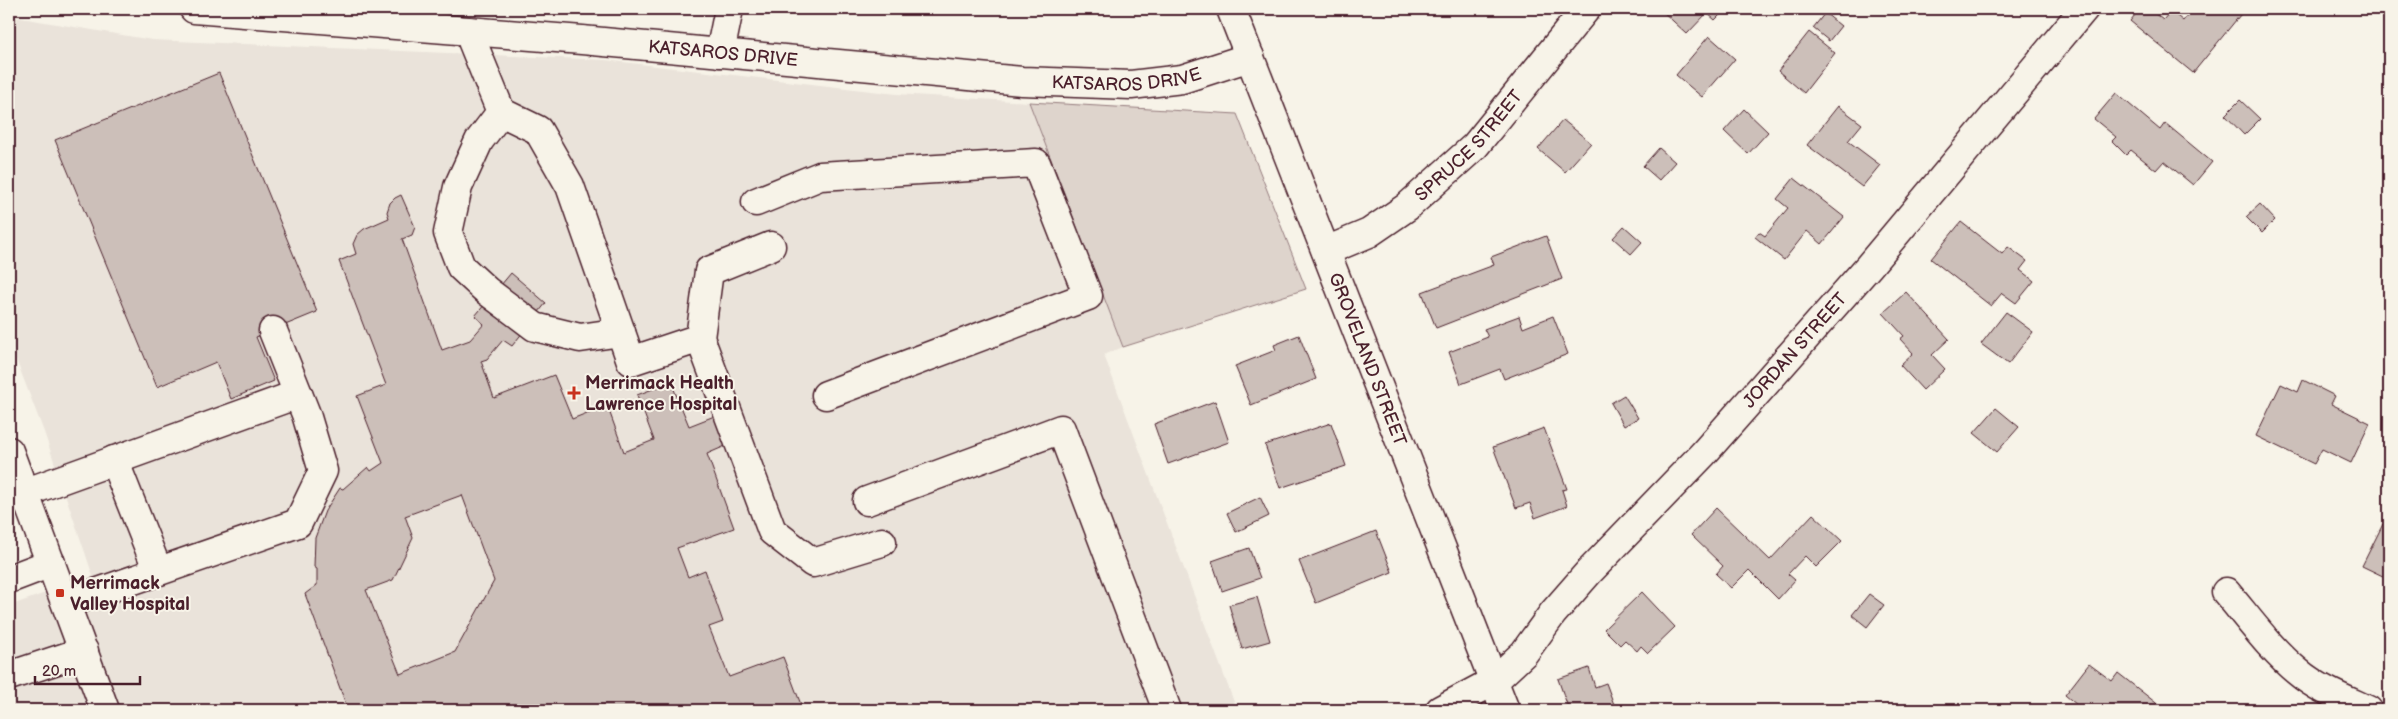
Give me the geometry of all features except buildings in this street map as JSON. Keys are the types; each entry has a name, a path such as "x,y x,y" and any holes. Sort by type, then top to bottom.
{"street":[{"name":"KATSAROS DRIVE","path":"194,9 366,16 468,31 1022,81 1131,85 1182,79 1250,57"},
{"path":"720,53 729,9"},
{"name":"GROVELAND STREET","path":"1231,9 1505,710"},
{"name":"SPRUCE STREET","path":"1326,251 1369,233 1407,207 1475,146 1586,9"},
{"name":"JORDAN STREET","path":"1440,710 1494,681 1524,653 1553,613 1588,573 1703,454 1869,266 2084,9"},
{"path":"468,31 501,112 538,130 570,186 631,361 700,338"},
{"path":"501,112 479,141 458,186 448,233 461,267 487,292 535,327 580,338 620,332"},
{"path":"756,202 820,176 1036,163 1088,296 826,395"},
{"path":"771,246 709,271 700,338 772,531 813,563 882,542"},
{"path":"66,602 298,523 323,471 298,394 273,331"},
{"path":"24,492 298,394"},
{"path":"866,501 1061,428 1167,710"},
{"path":"9,451 105,710"},
{"path":"114,460 158,571"},
{"path":"9,579 51,563"},
{"path":"2226,592 2280,656 2299,673 2327,691 2368,710"},
{"path":"9,676 84,651"}],"shaded area":[{"name":"Merrimack Health Lawrence Hospital","path":"9,16 152,40 605,60 897,94 1029,102 1123,347 1104,355 1237,710 9,710 9,606 93,576 44,432 9,341"},
{"path":"1029,102 1237,114 1306,289 1123,347"}],"place":[{"name":"Merrimack Health Lawrence Hospital","path":"574,393"},
{"name":"Merrimack Valley Hospital","path":"60,593"}]}
